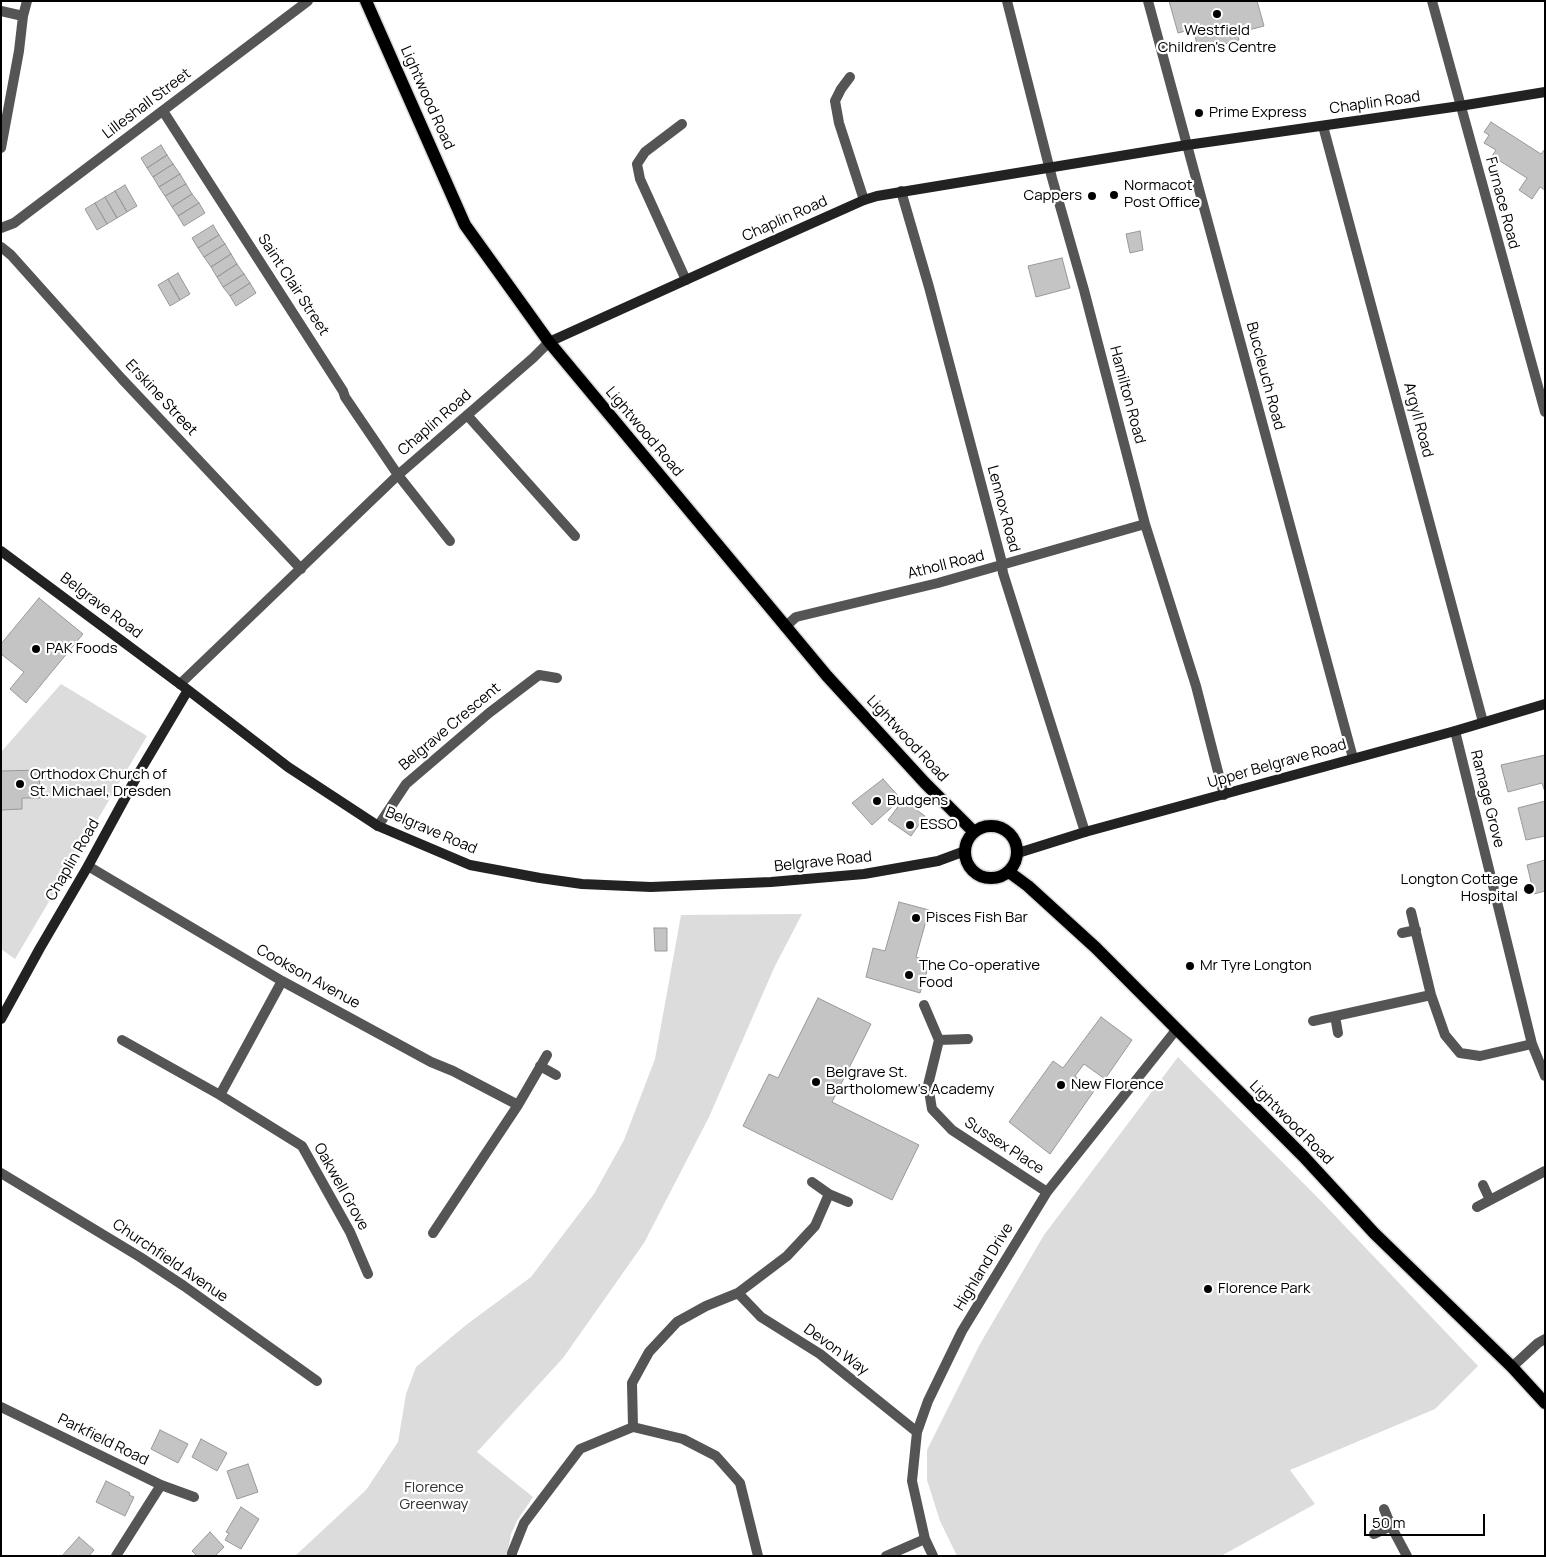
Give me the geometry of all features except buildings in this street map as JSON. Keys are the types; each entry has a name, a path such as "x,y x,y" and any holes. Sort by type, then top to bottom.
{"main road":[{"name":"Lightwood Road","path":"366,1 465,225 549,342 827,676 925,783 974,832"},
{"path":"986,826 1000,827 1008,831 1014,839 1018,853 1016,862 1009,872 993,878 978,875 971,869 965,852 967,840 974,832 986,826"},
{"name":"Lightwood Road","path":"1009,872 1028,886 1096,948 1304,1157 1374,1233 1512,1367 1545,1403"}],"street":[{"path":"1,148 27,1"},
{"name":"Lilleshall Street","path":"1,228 14,223 308,1"},
{"name":"Hamilton Road","path":"1007,1 1145,524 1196,686 1224,795"},
{"name":"Buccleuch Road","path":"1148,1 1353,758"},
{"name":"Furnace Road","path":"1432,1 1545,412"},
{"path":"1,11 23,16"},
{"path":"850,77 835,101 839,123 864,200"},
{"name":"Chaplin Road","path":"1,1020 88,866 184,687 398,475 549,342 864,200 877,196 1187,145 1545,92"},
{"name":"Saint Clair Street","path":"163,111 343,391 345,397 398,475 450,541"},
{"path":"682,124 645,152 637,164 640,179 686,280"},
{"name":"Argyll Road","path":"1323,126 1483,722"},
{"name":"Lennox Road","path":"902,191 929,287 1003,573 1085,832"},
{"name":"Erskine Street","path":"1,247 11,255 122,379 301,569"},
{"path":"467,415 575,536"},
{"name":"Atholl Road","path":"786,627 796,617 1002,566 1145,524"},
{"name":"Belgrave Road","path":"1,551 288,767 378,826 470,865 582,884 651,887 771,882 864,874 938,861 965,852"},
{"name":"Belgrave Crescent","path":"378,826 406,784 489,712 539,675 557,678"},
{"name":"Upper Belgrave Road","path":"1018,853 1085,832 1455,731 1545,704"},
{"name":"Ramage Grove","path":"1455,731 1532,1044 1545,1076"},
{"name":"Cookson Avenue","path":"88,866 282,981 431,1062 518,1104"},
{"path":"1411,912 1431,995 1445,1035 1460,1053 1480,1056 1532,1044"},
{"path":"1402,933 1416,930"},
{"path":"220,1095 282,981"},
{"path":"1313,1021 1431,995"},
{"path":"924,1006 939,1040 968,1039"},
{"path":"1335,1016 1338,1034"},
{"name":"Highland Drive","path":"934,1556 925,1538 912,1482 917,1432 928,1401 962,1331 1047,1192 1176,1030"},
{"name":"Oakwell Grove","path":"122,1040 220,1095 302,1146 350,1232 368,1274"},
{"name":"Sussex Place","path":"939,1040 928,1085 932,1109 952,1130 1047,1192"},
{"path":"433,1234 518,1104 547,1055"},
{"path":"540,1066 556,1076"},
{"path":"1477,1207 1545,1171"},
{"name":"Churchfield Avenue","path":"1,1173 162,1271 317,1381"},
{"path":"812,1182 829,1194 848,1202"},
{"path":"1483,1185 1490,1200"},
{"path":"632,1427 632,1383 649,1352 677,1322 706,1306 738,1293 787,1256 815,1226 829,1194"},
{"name":"Devon Way","path":"738,1293 761,1318 820,1354 917,1432"},
{"path":"1512,1367 1545,1339"},
{"name":"Parkfield Road","path":"1,1407 161,1486 194,1497"},
{"path":"512,1556 524,1523 580,1449 632,1427 683,1439 716,1456 740,1483 758,1556"},
{"path":"116,1556 161,1486"},
{"path":"1384,1509 1407,1556"},
{"path":"1374,1534 1391,1526"},
{"path":"886,1556 925,1538"}],"green space":[{"path":"61,684 147,736 15,959 1,949 1,752"},
{"name":"Florence Greenway","path":"802,914 774,968 709,1117 644,1243 563,1358 477,1452 533,1497 511,1534 507,1556 295,1556 366,1490 398,1442 406,1394 416,1367 466,1325 531,1277 594,1194 624,1140 655,1059 681,915"},
{"name":"Florence Park","path":"1178,1057 1321,1201 1478,1366 1435,1409 1290,1470 1315,1504 1221,1556 957,1556 940,1521 927,1480 927,1450 980,1344 1044,1235"}],"place":[{"name":"Westfield Children's Centre","path":"1217,14"},
{"name":"Prime Express","path":"1199,113"},
{"name":"Normacot Post Office","path":"1114,195"},
{"name":"Cappers","path":"1092,196"},
{"name":"PAK Foods","path":"36,649"},
{"name":"Orthodox Church of St. Michael, Dresden","path":"20,784"},
{"name":"Budgens","path":"877,801"},
{"name":"ESSO","path":"910,825"},
{"name":"Longton Cottage Hospital","path":"1529,889"},
{"name":"Pisces Fish Bar","path":"916,918"},
{"name":"Mr Tyre Longton","path":"1190,966"},
{"name":"The Co-operative Food","path":"909,975"},
{"name":"Belgrave St. Bartholomew's Academy","path":"816,1082"},
{"name":"New Florence","path":"1061,1085"},
{"name":"Florence Park","path":"1208,1289"}]}
